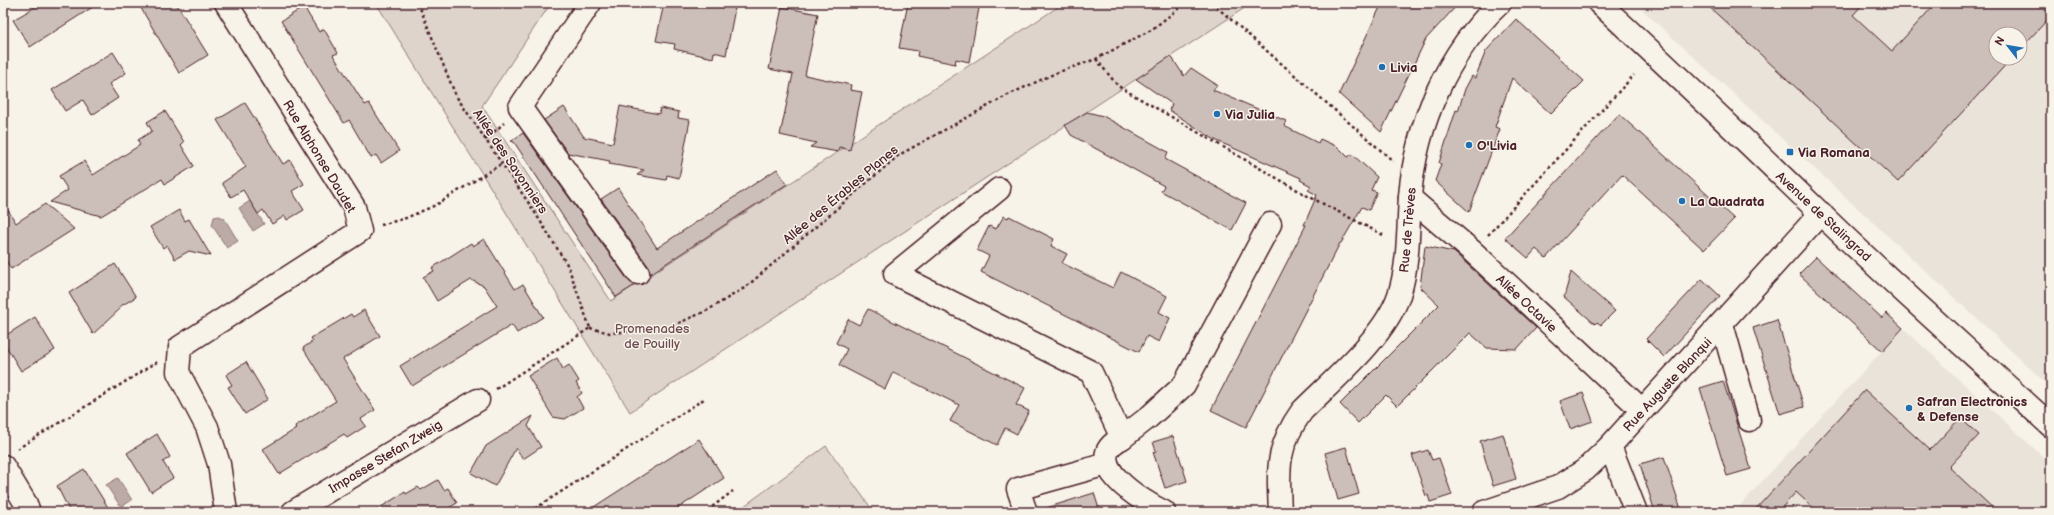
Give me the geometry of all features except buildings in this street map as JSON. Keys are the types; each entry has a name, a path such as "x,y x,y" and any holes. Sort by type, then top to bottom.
{"street":[{"name":"Rue Alphonse Daudet","path":"226,3 354,207 360,231"},
{"path":"590,3 520,107 638,273"},
{"name":"Rue de Trèves","path":"1280,512 1278,467 1283,445 1293,424 1302,411 1377,334 1390,314 1398,296 1408,246 1412,173 1420,138 1432,102 1460,49 1485,17 1500,3"},
{"name":"Avenue de Stalingrad","path":"1599,3 1680,78 1709,108 1821,214 2051,426"},
{"path":"999,189 895,274 1091,372 1117,440"},
{"name":"Allée Octavie","path":"1410,198 1472,251 1642,410"},
{"name":"Rue Auguste Blanqui","path":"1488,511 1558,487 1585,470 1610,446 1821,214"},
{"path":"1151,509 1113,476 1107,464 1108,452 1117,440 1149,417 1184,385 1270,224"},
{"path":"226,512 219,464 208,427 178,372 180,347 360,231"},
{"path":"1722,324 1749,420"},
{"name":"Impasse Stefan Zweig","path":"293,512 478,400"},
{"path":"1610,446 1636,512"},
{"path":"1026,512 1018,489 1107,464"},
{"path":"3,466 26,504 29,512"}],"path":[{"name":"Allée des Savonniers","path":"418,3 456,96 534,211 568,266 590,328"},
{"name":"Allée des Érables Planes","path":"590,328 610,333 668,328 708,310 746,287 898,155 1008,95 1056,73 1096,59 1151,30 1186,3"},
{"path":"1212,3 1390,159 1412,173"},
{"path":"1096,59 1118,86 1306,195 1380,234 1408,246"},
{"path":"1472,251 1634,76"},
{"path":"360,231 406,218 436,205 501,164"},
{"path":"478,400 590,328"},
{"path":"16,450 180,347"},
{"path":"530,512 704,399"},
{"path":"716,512 712,508 733,491"}],"shaded area":[{"path":"1635,3 2051,3 2051,388 1944,288"},
{"path":"250,201 264,224 253,231 239,208"},
{"path":"219,216 224,218 238,241 227,248 212,225 214,217"},
{"name":"Safran Electronics & Defense","path":"1903,328 2051,464 2051,512 1734,512"},
{"path":"118,478 132,500 121,507 106,485"}],"green space":[{"name":"Promenades de Pouilly","path":"376,3 551,3 482,106 611,301 1064,3 1252,3 630,412"},
{"path":"826,446 874,512 736,512"}],"place":[{"name":"Livia","path":"1382,67"},
{"name":"Via Julia","path":"1217,114"},
{"name":"O'Livia","path":"1469,145"},
{"name":"Via Romana","path":"1790,152"},
{"name":"La Quadrata","path":"1682,201"},
{"name":"Safran Electronics & Defense","path":"1909,408"}]}
